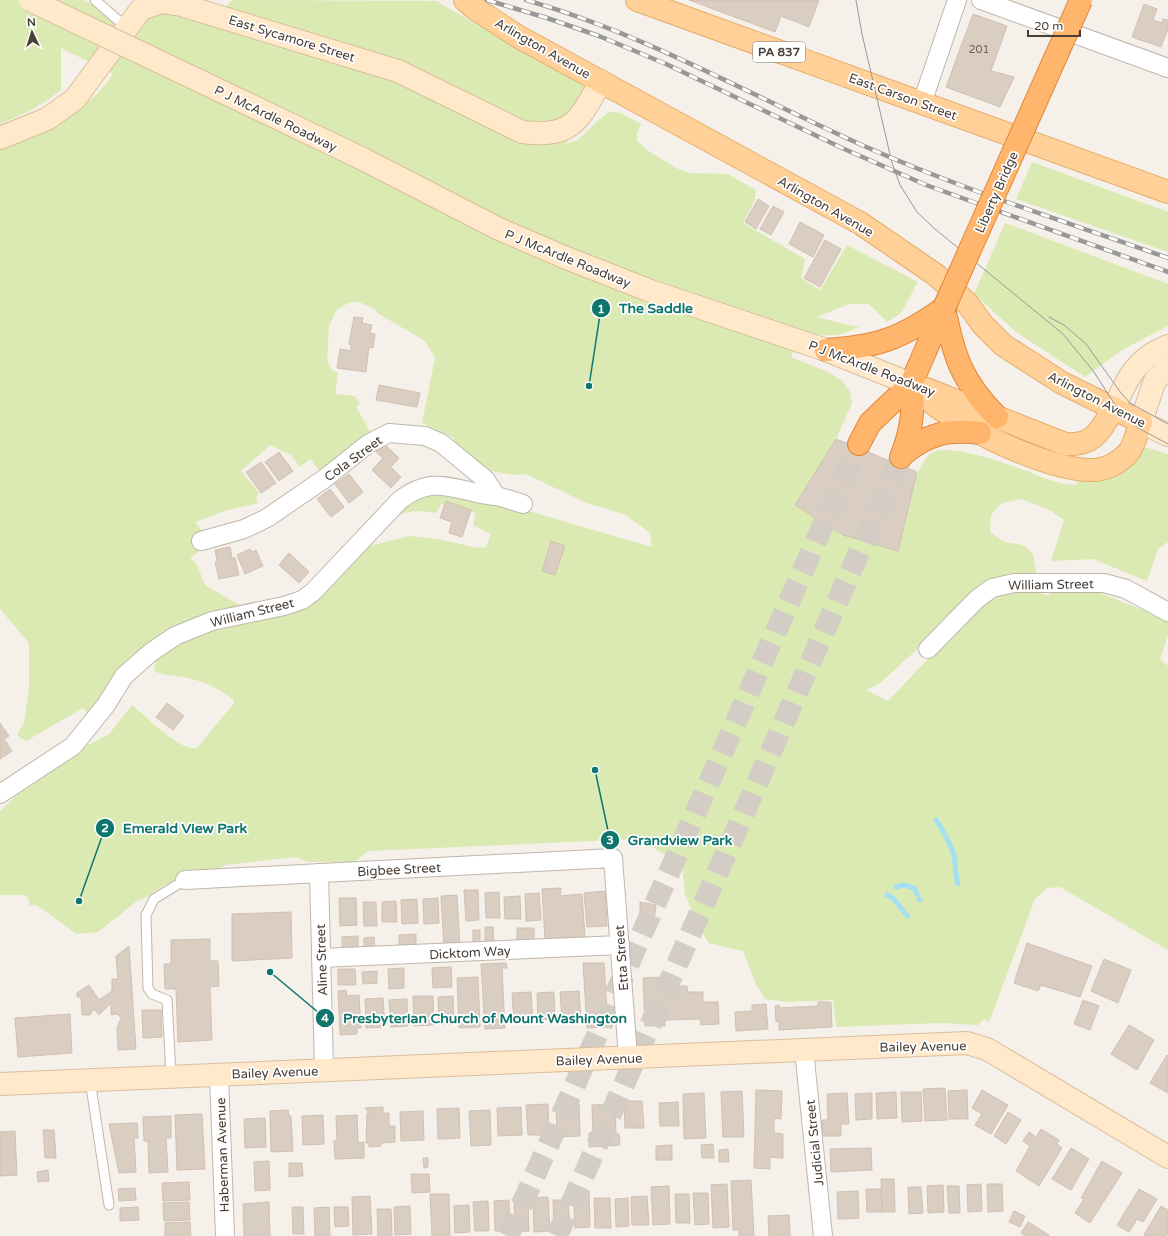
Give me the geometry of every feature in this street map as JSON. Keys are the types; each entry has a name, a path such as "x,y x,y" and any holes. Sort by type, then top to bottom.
{"highway":[{"name":"Liberty Bridge","path":"911,384 1080,0"},
{"path":"826,350 872,345 897,337 922,324 944,308 959,364 968,384 978,398 996,417"},
{"path":"859,444 870,423 911,384"},
{"path":"911,384 913,417 909,439 901,458 912,446 942,433 958,430 980,433"}],"main road":[{"name":"Arlington Avenue","path":"465,0 474,8 519,37 860,223 936,276 966,303 983,326 1003,345 1062,384 1141,422"},
{"name":"East Carson Street","path":"637,0 1168,192"},
{"name":"P J McArdle Roadway","path":"911,384 1065,444 1077,444 1090,440 1096,436 1114,408"},
{"path":"911,384 941,410 980,433 1025,453 1060,465 1095,470 1116,463 1128,453 1141,422"}],"street":[{"name":"P J McArdle Roadway","path":"30,0 361,158 498,229 648,290 826,350 911,384"},
{"path":"922,102 957,0"},
{"path":"981,0 1168,68"},
{"name":"East Sycamore Street","path":"0,138 47,119 75,99 127,28 139,4 162,2 182,5 398,71 522,132 540,134 556,132 572,126 584,112 601,81"},
{"path":"1114,408 1130,374 1140,363 1156,351 1168,346"},
{"path":"1141,422 1147,400 1157,378 1168,369"},
{"name":"Arlington Avenue","path":"1141,422 1168,435"},
{"name":"Cola Street","path":"201,541 244,529 266,518 324,479 368,444 389,433 425,436 441,443 486,480 496,496"},
{"name":"William Street","path":"0,794 73,746 106,705 124,676 150,653 175,636 194,627 212,621 284,606 302,600 313,592 400,500 412,491 425,486 448,486 479,494 496,496 523,504"},
{"name":"William Street","path":"928,649 982,595 992,588 1014,583 1104,583 1126,589 1168,612"},
{"name":"Bigbee Street","path":"185,880 613,858"},
{"name":"Etta Street","path":"613,858 628,1057"},
{"name":"Aline Street","path":"319,873 324,1070"},
{"name":"Dicktom Way","path":"321,958 620,945"},
{"name":"Bailey Avenue","path":"0,1084 967,1043 987,1049 1168,1157"},
{"name":"Judicial Street","path":"804,1050 823,1236"},
{"name":"Haberman Avenue","path":"219,1074 225,1236"}],"lane":[{"path":"95,0 127,28"},
{"path":"171,1076 167,1000 152,994 148,988 146,915 154,899 185,880"},
{"path":"90,1080 109,1205"}],"green space":[{"path":"0,0 83,0 139,29 146,4 172,15 216,28 226,7 232,0 437,1 597,93 566,144 578,140 595,123 609,112 621,113 641,124 637,133 637,141 647,150 676,168 689,173 728,174 756,190 755,200 743,223 805,259 801,278 820,290 847,245 918,282 901,313 887,322 869,304 849,304 817,317 853,326 860,326 838,335 824,335 801,331 791,357 828,372 842,381 850,392 852,403 836,439 795,505 843,535 898,551 918,472 930,454 938,451 948,450 976,455 1004,463 1056,482 1070,485 1076,485 1081,470 1134,444 1168,454 1168,542 1158,549 1147,581 1093,559 1051,561 1064,520 1051,511 1022,499 1002,503 991,515 990,532 1004,542 1023,545 1033,554 1037,575 1032,590 1049,596 1050,586 1080,585 1168,620 1168,635 1160,659 1168,666 1168,950 1060,887 1047,888 1035,899 989,1022 984,1019 978,1025 941,1023 836,1027 833,1000 786,1002 765,999 756,984 743,951 708,943 685,895 682,864 638,839 368,851 354,862 308,862 296,857 225,865 216,871 197,872 164,885 148,896 137,901 98,932 77,934 36,905 29,906 29,900 25,895 0,895 0,811 49,765 109,734 132,705 172,739 190,748 197,748 234,703 234,700 223,692 204,683 184,677 165,675 154,671 157,657 98,699 87,713 83,708 26,741 17,735 24,722 29,690 29,643 0,609 0,149 32,136 63,120 91,100 113,74 61,48 61,90 32,109 0,124","holes":["359,302 374,309 379,314 425,341 435,358 422,423 454,438 454,443 491,471 513,475 526,474 584,502 626,515 650,533 652,547 511,506 499,506 465,497 425,492 393,516 414,512 436,513 441,504 476,513 473,525 491,534 486,547 477,548 438,539 409,536 369,546 287,610 246,609 205,585 196,563 190,558 211,542 195,522 224,511 258,503 256,497 259,493 241,471 270,445 291,455 300,467 310,459 320,471 371,433 356,407 360,403 355,396 335,394 338,372 333,371 327,361 329,326 336,311 348,303","924,643 929,658 888,701 866,690 879,684"]},
{"path":"1032,162 1168,212 1168,252 1016,199"},
{"path":"1005,223 1168,284 1168,326 1122,350 1085,377 1016,332 974,294"}],"building":[{"path":"689,0 819,0 809,27 781,16 775,32"},
{"path":"1144,4 1157,9 1153,20 1162,23 1163,19 1168,20 1168,29 1161,47 1132,37"},
{"path":"973,14 1007,26 991,71 1014,77 1000,107 946,87"},
{"path":"758,199 769,206 756,229 745,222"},
{"path":"773,206 784,212 771,235 760,229"},
{"path":"800,222 824,235 813,257 789,244"},
{"path":"825,240 841,249 820,287 804,278"},
{"path":"354,317 363,318 362,323 372,325 370,333 375,334 373,348 369,347 366,372 337,368 340,349 351,351 351,345 349,344"},
{"path":"379,385 420,393 417,407 376,400"},
{"path":"836,439 917,472 898,551 843,535 795,505"},
{"path":"382,442 399,458 391,467 401,477 391,488 372,470 383,458 374,450"},
{"path":"279,452 293,471 279,481 265,462"},
{"path":"261,462 276,483 261,493 246,472"},
{"path":"349,474 363,492 349,503 335,484"},
{"path":"330,489 344,507 331,517 317,499"},
{"path":"446,501 471,510 462,537 449,533 452,522 440,518"},
{"path":"551,541 565,546 555,575 542,571"},
{"path":"230,547 232,558 235,558 239,575 219,579 215,562 217,561 215,550"},
{"path":"250,549 252,552 256,550 263,566 245,574 237,555"},
{"path":"289,553 309,572 299,583 279,565"},
{"path":"167,703 184,716 173,730 156,717"},
{"path":"0,723 9,736 4,739 12,751 0,759"},
{"path":"561,888 560,896 582,894 585,937 545,940 542,889"},
{"path":"464,890 478,890 479,920 466,921"},
{"path":"605,891 607,926 587,927 584,893"},
{"path":"499,892 500,918 486,918 485,893"},
{"path":"539,893 541,920 526,921 525,894"},
{"path":"457,895 460,948 444,948 441,896"},
{"path":"520,896 521,919 505,919 504,897"},
{"path":"339,898 356,898 357,925 340,926"},
{"path":"438,898 439,923 424,924 423,899"},
{"path":"417,899 418,923 402,924 401,900"},
{"path":"396,901 397,922 382,922 382,902"},
{"path":"363,902 376,902 377,926 364,926"},
{"path":"640,902 656,905 654,921 640,918"},
{"path":"291,912 292,958 232,961 232,914"},
{"path":"485,927 493,927 494,945 485,945"},
{"path":"517,928 534,928 534,941 517,942"},
{"path":"473,930 480,930 480,944 473,944"},
{"path":"416,934 416,947 399,948 399,935"},
{"path":"358,936 358,950 342,951 342,937"},
{"path":"374,937 375,950 364,951 364,938"},
{"path":"210,939 210,961 218,961 219,986 210,987 212,1040 178,1042 176,989 165,989 164,964 171,964 171,940"},
{"path":"1027,943 1092,966 1080,997 1041,985 1038,991 1014,983"},
{"path":"129,946 136,1049 118,1050 117,1028 121,1018 117,1014 111,1015 111,1003 99,1015 94,1009 90,1015 82,1015 81,997 77,997 77,993 89,985 99,1000 112,991 112,979 118,979 116,956"},
{"path":"1104,959 1131,970 1118,1003 1091,991"},
{"path":"506,963 507,968 502,968 505,1028 485,1029 481,964"},
{"path":"583,963 604,963 608,1027 587,1028"},
{"path":"451,967 452,987 433,988 432,968"},
{"path":"404,968 404,988 389,989 388,969"},
{"path":"338,969 355,969 356,985 338,985"},
{"path":"377,971 377,983 363,984 362,972"},
{"path":"478,977 480,1027 459,1028 457,978"},
{"path":"662,977 663,987 687,986 688,992 703,992 703,1002 718,1002 719,1024 701,1025 700,1019 665,1020 665,1026 645,1026 643,978"},
{"path":"346,990 347,996 359,995 361,1028 357,1028 357,1034 340,1035 338,991"},
{"path":"579,991 581,1020 562,1021 560,992"},
{"path":"531,992 533,1022 514,1023 512,993"},
{"path":"554,992 555,1019 538,1020 537,993"},
{"path":"413,996 433,996 434,1025 414,1026"},
{"path":"453,996 454,1024 439,1024 438,997"},
{"path":"383,998 385,1027 366,1028 365,999"},
{"path":"407,999 408,1026 391,1027 389,1000"},
{"path":"1083,1000 1099,1006 1090,1030 1074,1024"},
{"path":"818,1002 831,1002 832,1027 779,1030 779,1021 776,1022 775,1006 779,1005 779,1008 818,1006"},
{"path":"766,1004 768,1029 736,1031 735,1012 752,1011 752,1005"},
{"path":"142,1010 161,1010 162,1037 143,1038"},
{"path":"70,1014 72,1053 18,1057 15,1018"},
{"path":"1129,1025 1154,1040 1137,1070 1111,1054"},
{"path":"1167,1055 1168,1056 1168,1093 1150,1083"},
{"path":"945,1088 947,1120 925,1121 923,1089"},
{"path":"756,1090 782,1091 781,1119 774,1118 774,1133 783,1134 783,1158 770,1157 770,1169 754,1168"},
{"path":"967,1090 968,1119 949,1119 948,1091"},
{"path":"982,1090 1008,1105 991,1134 975,1125 982,1114 972,1108"},
{"path":"742,1091 744,1137 723,1137 721,1092"},
{"path":"896,1092 897,1118 877,1119 876,1093"},
{"path":"901,1092 921,1092 922,1121 902,1122"},
{"path":"704,1093 706,1138 684,1139 683,1094"},
{"path":"847,1093 849,1124 841,1124 841,1136 822,1136 822,1120 828,1120 827,1094"},
{"path":"872,1093 872,1119 856,1120 855,1094"},
{"path":"624,1101 642,1101 644,1128 625,1128"},
{"path":"678,1102 679,1126 660,1126 659,1103"},
{"path":"548,1104 549,1135 528,1135 526,1105"},
{"path":"556,1104 579,1104 580,1136 557,1137"},
{"path":"615,1104 616,1134 619,1134 620,1145 589,1147 589,1133 593,1133 592,1105"},
{"path":"383,1107 383,1113 389,1113 389,1126 395,1126 395,1142 381,1143 381,1146 369,1147 369,1143 366,1143 367,1113 370,1114 365,1108"},
{"path":"521,1107 522,1135 498,1136 497,1108"},
{"path":"459,1108 460,1138 438,1139 437,1109"},
{"path":"288,1110 289,1116 291,1116 293,1151 271,1152 270,1111"},
{"path":"490,1110 491,1145 471,1146 469,1111"},
{"path":"423,1111 424,1140 401,1141 400,1112"},
{"path":"1008,1112 1021,1120 1006,1144 994,1136"},
{"path":"202,1114 205,1169 177,1170 175,1115"},
{"path":"323,1115 324,1144 303,1145 302,1116"},
{"path":"357,1115 358,1143 364,1142 364,1158 335,1159 334,1141 337,1141 336,1116"},
{"path":"171,1116 171,1138 166,1138 168,1172 149,1173 148,1141 144,1141 143,1117"},
{"path":"265,1118 266,1147 245,1148 244,1119"},
{"path":"137,1123 138,1138 134,1138 136,1172 119,1173 109,1124"},
{"path":"1041,1129 1059,1140 1057,1144 1062,1148 1039,1186 1016,1171 1030,1146 1023,1141 1029,1132 1036,1137"},
{"path":"43,1130 54,1130 56,1158 45,1158"},
{"path":"15,1131 17,1175 0,1176 0,1132"},
{"path":"713,1144 714,1158 702,1158 701,1145"},
{"path":"672,1145 672,1160 656,1160 656,1146"},
{"path":"871,1148 872,1170 831,1172 830,1149"},
{"path":"1071,1148 1089,1159 1071,1190 1052,1179"},
{"path":"728,1149 729,1162 719,1162 719,1150"},
{"path":"423,1158 428,1158 428,1167 424,1168"},
{"path":"269,1161 270,1190 255,1191 254,1162"},
{"path":"1102,1161 1122,1173 1090,1223 1075,1213 1084,1199 1081,1198"},
{"path":"289,1163 302,1163 303,1176 289,1177"},
{"path":"48,1170 49,1181 38,1182 37,1172"},
{"path":"411,1174 429,1174 430,1192 412,1193"},
{"path":"881,1179 894,1179 895,1212 882,1212"},
{"path":"751,1180 754,1236 739,1236 739,1230 733,1230 731,1181"},
{"path":"189,1182 190,1200 163,1201 162,1183"},
{"path":"727,1184 729,1227 713,1228 711,1185"},
{"path":"981,1184 982,1211 968,1212 967,1185"},
{"path":"987,1184 1002,1184 1003,1211 988,1212"},
{"path":"943,1185 944,1212 928,1213 927,1186"},
{"path":"669,1186 670,1224 653,1225 651,1187"},
{"path":"947,1186 959,1186 960,1213 949,1213"},
{"path":"908,1187 921,1187 923,1213 909,1214"},
{"path":"135,1188 136,1200 119,1201 118,1189"},
{"path":"866,1189 881,1189 882,1212 867,1212"},
{"path":"1139,1189 1157,1199 1143,1222 1137,1219 1129,1232 1117,1225"},
{"path":"573,1191 589,1191 590,1227 575,1228"},
{"path":"858,1191 859,1218 838,1219 837,1192"},
{"path":"693,1193 708,1193 709,1224 695,1225"},
{"path":"430,1194 449,1194 450,1236 432,1236"},
{"path":"675,1194 689,1194 690,1223 676,1223"},
{"path":"370,1196 372,1234 353,1235 352,1197"},
{"path":"647,1196 649,1225 632,1225 631,1197"},
{"path":"548,1197 550,1231 534,1232 533,1198"},
{"path":"594,1198 610,1198 611,1228 595,1228"},
{"path":"628,1198 629,1226 616,1227 615,1199"},
{"path":"528,1199 529,1231 515,1232 514,1200"},
{"path":"509,1200 510,1230 495,1231 494,1201"},
{"path":"553,1200 568,1200 570,1228 554,1229"},
{"path":"488,1201 489,1231 475,1231 473,1202"},
{"path":"189,1202 190,1220 164,1221 163,1203"},
{"path":"269,1202 270,1236 244,1236 243,1204"},
{"path":"469,1205 470,1232 455,1233 454,1206"},
{"path":"410,1206 411,1234 395,1235 394,1207"},
{"path":"1161,1206 1168,1210 1168,1233 1166,1236 1144,1235"},
{"path":"138,1207 139,1220 120,1221 120,1208"},
{"path":"292,1207 303,1207 304,1234 293,1234"},
{"path":"329,1207 330,1236 315,1236 314,1208"},
{"path":"334,1207 348,1207 349,1226 335,1227"},
{"path":"377,1209 391,1209 392,1236 378,1236"},
{"path":"1014,1211 1025,1216 1020,1227 1009,1222"},
{"path":"789,1215 790,1236 769,1236 768,1216"},
{"path":"190,1222 191,1236 165,1236 165,1223"},
{"path":"1028,1222 1049,1235 1025,1236 1021,1233"}],"waterway":[{"path":"936,820 953,851 958,884"},
{"path":"896,887 904,885 914,888 917,894"},
{"path":"887,895 896,901 908,916"}],"tunnel":[{"path":"508,1236 859,444"},
{"path":"557,1236 899,462"}],"tram line":[{"path":"856,0 862,34 892,163 900,185 917,212 935,229 1063,334 1094,372 1115,405 1128,420 1138,428 1168,444"},
{"path":"1049,317 1064,325 1086,344 1121,393 1130,403 1168,424"}],"railway":[{"path":"487,0 547,18 599,36 666,64 842,148 926,185 1168,272"},
{"path":"526,0 570,14 656,48 822,127 901,162 1015,205 1168,258"}],"place":[{"name":"The Saddle","path":"589,386"},
{"name":"Grandview Park","path":"595,770"},
{"name":"Emerald View Park","path":"79,901"},
{"name":"Presbyterian Church of Mount Washington","path":"270,972"}]}
